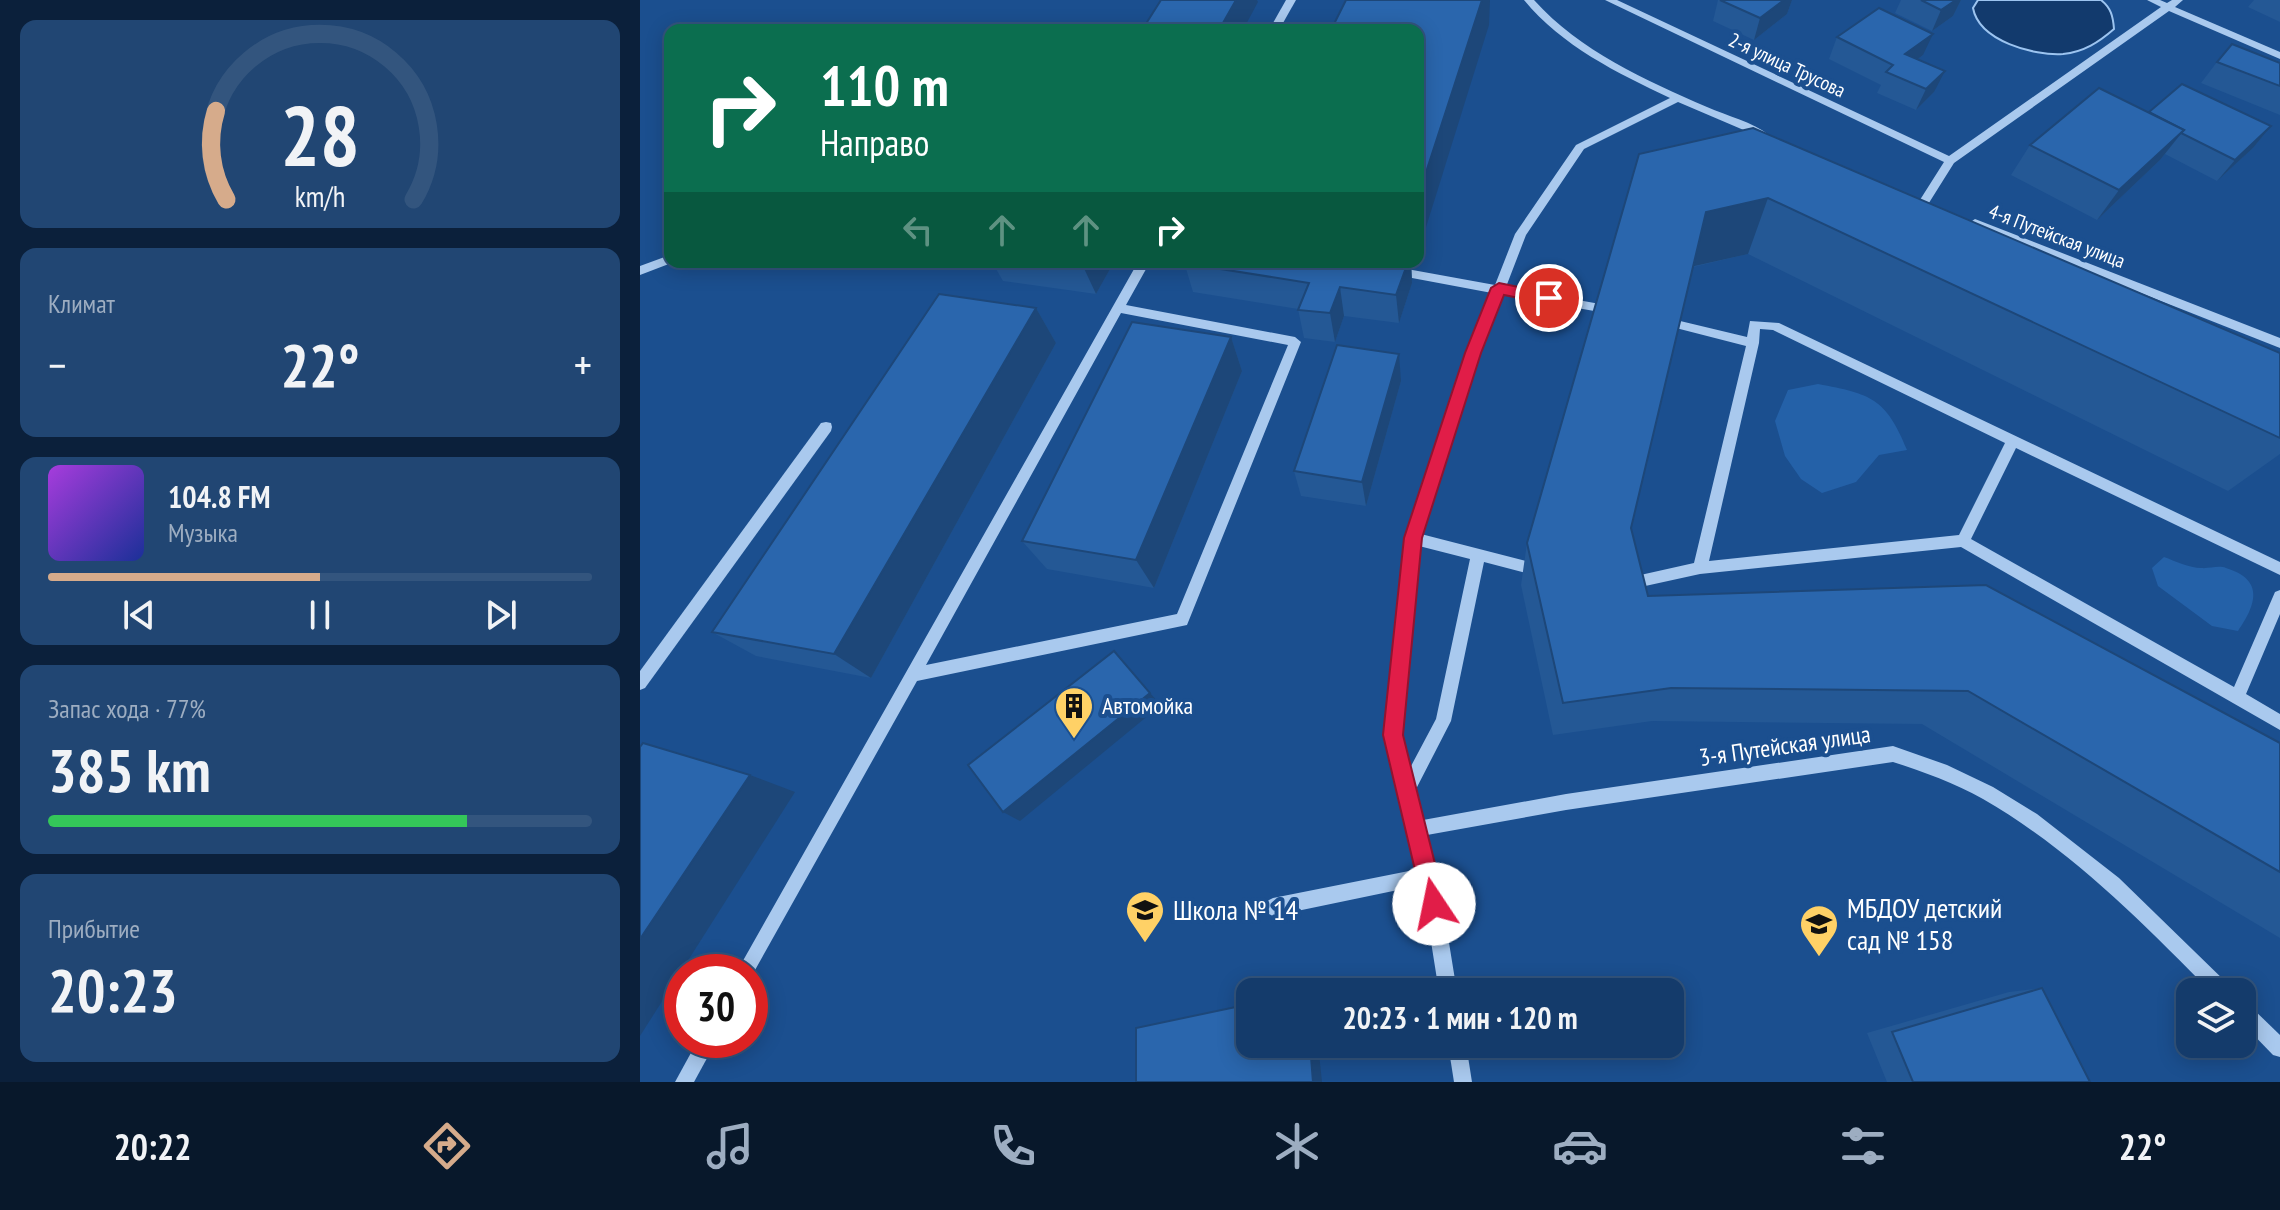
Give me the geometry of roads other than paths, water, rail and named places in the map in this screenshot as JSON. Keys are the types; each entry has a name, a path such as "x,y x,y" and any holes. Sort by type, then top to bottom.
{"street":[{"path":"1277,24 1291,0"},
{"path":"1529,0 1583,48 1678,98 1779,142"},
{"name":"2-я улица Трусова","path":"1610,0 1950,161"},
{"path":"2152,0 2280,56"},
{"path":"1923,203 1950,161 2178,0"},
{"path":"1446,978 1429,875 1393,735 1413,538 1473,353 1521,234 1580,147 1678,98"},
{"path":"1909,197 1938,209"},
{"name":"4-я Путейская улица","path":"1968,221 2280,343"},
{"path":"640,271 664,261"},
{"path":"756,954 1141,268"},
{"path":"1381,268 1600,308"},
{"path":"912,675 1182,620 1295,342 1118,308"},
{"path":"1676,324 1753,343"},
{"path":"1700,568 1753,343 1754,324 1775,326 2280,569"},
{"path":"640,683 826,427"},
{"path":"1963,541 2013,440"},
{"path":"1413,538 1526,567"},
{"path":"1613,587 1700,568 1963,541 2280,722"},
{"path":"1407,790 1443,721 1478,555"},
{"path":"2237,698 2280,597"},
{"name":"3-я Путейская улица","path":"1417,829 1566,802 1893,754 1933,765 1984,788 2039,824 2162,930 2210,978"},
{"path":"1273,907 1429,875"},
{"path":"2256,1024 2280,1048"},
{"path":"684,1082 698,1058"},
{"path":"1459,1058 1463,1082"}],"place":[{"name":"Автомойка","path":"1074,740"},
{"name":"Школа № 14","path":"1145,944"},
{"name":"МБДОУ детский сад № 158","path":"1819,958"}]}
